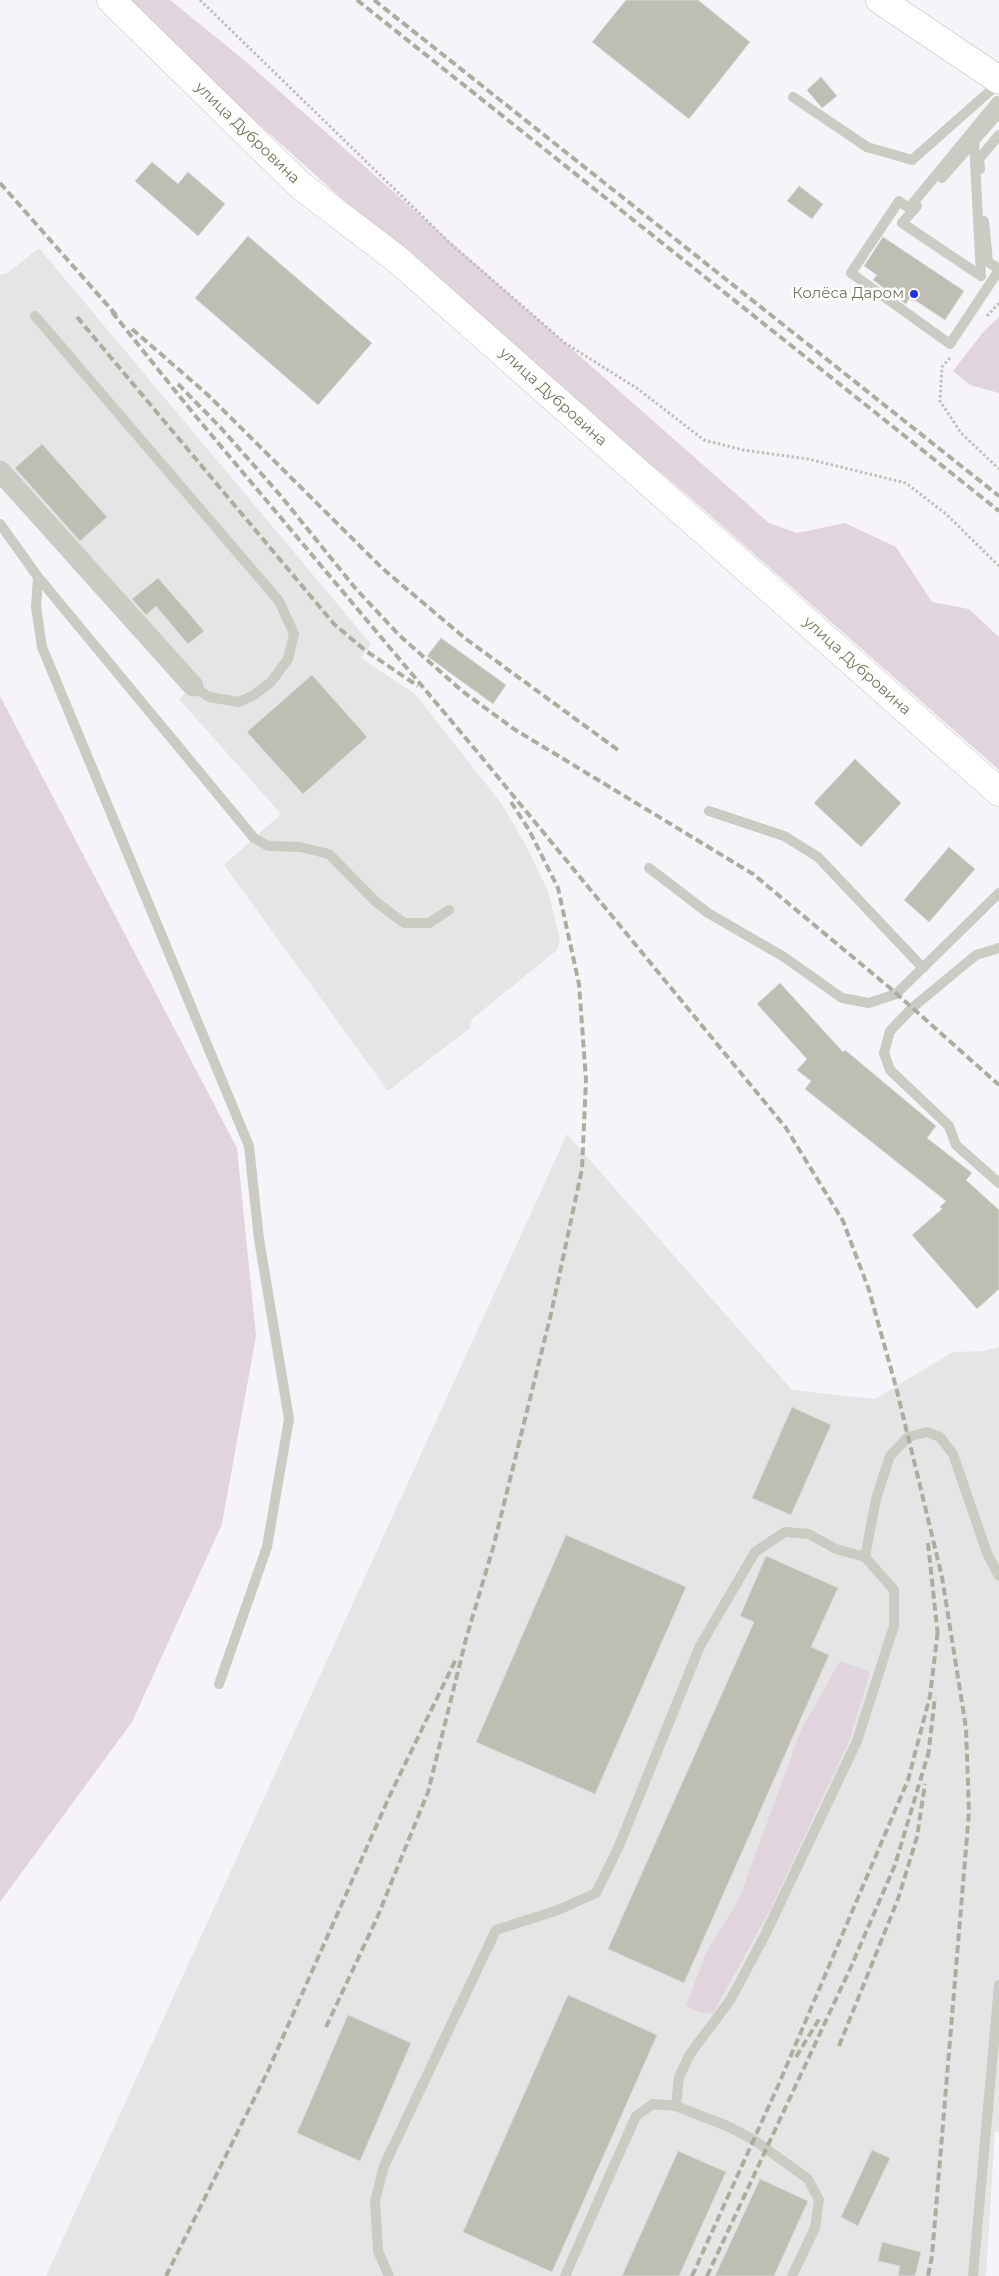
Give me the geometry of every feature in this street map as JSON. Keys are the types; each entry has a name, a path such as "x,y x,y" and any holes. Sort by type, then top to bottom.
{"main road":[{"name":"улица Дубровина","path":"111,0 301,186 406,266 999,792"},
{"path":"880,0 999,81"}],"street":[{"path":"0,471 193,686"}],"lane":[{"path":"793,97 867,147 912,160 999,81"},
{"path":"999,103 997,101 909,208 899,200 851,274 950,344 999,269 988,262 980,159 999,135"},
{"path":"974,142 981,276 902,223 999,113"},
{"path":"35,316 278,601 294,634 288,659 271,682 254,695 239,702 209,697 193,686"},
{"path":"0,524 38,577 254,838 268,846 300,847 329,854 374,901 404,923 429,923 449,910"},
{"path":"38,577 36,607 42,647 249,1146 260,1240 289,1419 267,1547 219,1684"},
{"path":"709,810 784,836 818,857 923,968"},
{"path":"649,868 708,913 784,956 842,998 869,1003 896,994 999,893"},
{"path":"999,948 976,955 912,1008 890,1031 884,1053 890,1070 949,1126 956,1145 999,1183"},
{"path":"864,1557 876,1499 890,1456 908,1437 928,1432 940,1437 953,1454 987,1553 999,1576"},
{"path":"389,2276 378,2251 375,2201 384,2166 496,1930 558,1910 596,1893 619,1846 700,1646 755,1552 785,1532 809,1534 836,1549 864,1557 894,1590 894,1626 856,1742 764,1935 731,1999 690,2054 679,2077 676,2106"},
{"path":"973,2276 999,1986"},
{"path":"565,2276 636,2116 653,2104 676,2106 727,2126 754,2140 808,2179 819,2200 815,2228 792,2276"}],"path":[{"path":"200,0 452,244 565,343 638,389 704,440 743,450 808,459 906,483 946,514 999,566"},
{"path":"983,320 999,303"},
{"path":"954,353 942,367 940,401 961,434 999,469"}],"shaded area":[{"path":"121,0 170,0 244,60 769,523 797,533 845,523 896,547 932,602 969,609 999,637 999,770 685,493 450,296"},
{"path":"39,248 371,644 361,658 415,694 501,803 525,844 548,891 560,940 557,950 472,1019 470,1028 388,1091 224,865 281,814 179,699 199,680 0,460 0,275 9,272"},
{"path":"999,317 999,393 970,385 953,371 984,331"},
{"path":"0,696 237,1148 256,1336 222,1524 132,1722 0,1902"},
{"path":"567,1134 792,1390 875,1399 953,1352 983,1351 999,1347 999,2132 995,2131 986,2276 46,2276"},
{"path":"840,1661 870,1672 849,1741 771,1908 713,2013 700,2013 686,2005 707,1951 739,1899 801,1730"}],"building":[{"path":"626,0 698,0 750,42 689,119 592,42"},
{"path":"821,77 837,96 822,108 807,90"},
{"path":"152,162 178,184 188,172 225,204 198,236 135,181"},
{"path":"799,186 823,204 812,219 787,201"},
{"path":"248,236 372,343 318,405 195,298"},
{"path":"883,237 964,291 945,320 910,297 906,304 873,280 877,275 864,266"},
{"path":"42,444 107,517 80,541 15,468"},
{"path":"158,578 204,631 188,644 156,606 146,615 132,599"},
{"path":"441,638 506,685 493,704 427,656"},
{"path":"312,675 367,737 303,794 247,732"},
{"path":"855,759 901,803 861,847 814,803"},
{"path":"949,847 975,869 929,922 904,900"},
{"path":"780,983 843,1052 845,1050 936,1126 927,1138 972,1173 966,1180 999,1210 999,1289 977,1309 912,1235 942,1209 940,1207 946,1201 805,1089 811,1081 797,1070 807,1059 757,1004"},
{"path":"792,1407 831,1425 791,1515 752,1498"},
{"path":"566,1535 686,1587 595,1794 476,1742"},
{"path":"766,1556 838,1588 811,1647 829,1655 684,1983 608,1949 754,1622 740,1616"},
{"path":"568,1995 657,2035 552,2272 463,2232"},
{"path":"348,2015 411,2043 360,2161 297,2133"},
{"path":"872,2150 890,2158 858,2226 841,2217"},
{"path":"678,2151 726,2172 679,2276 622,2276"},
{"path":"760,2179 808,2201 774,2276 715,2276"},
{"path":"882,2242 921,2252 915,2276 898,2276 900,2266 878,2261"}],"railway":[{"path":"357,0 999,511"},
{"path":"374,0 999,496"},
{"path":"0,183 117,316"},
{"path":"112,312 193,413 479,754 786,1128 843,1221 869,1290 896,1387 923,1498 942,1577 966,1728 969,1812 932,2256 928,2276"},
{"path":"77,317 334,624 366,651 418,686"},
{"path":"132,329 208,395 382,568 466,639 618,750"},
{"path":"178,384 221,428 280,495 356,589 399,635 462,691 514,729 753,874 890,988 999,1085"},
{"path":"326,2027 377,1918 428,1792 466,1639 493,1548 551,1314 582,1169 586,1080 579,984 558,888 529,830 511,802"},
{"path":"928,1543 938,1637"},
{"path":"692,2276 778,2086 908,1780 930,1696 938,1630"},
{"path":"166,2276 267,2073 390,1795 456,1659"},
{"path":"928,1757 935,1697"},
{"path":"707,2276 850,1969 895,1865 929,1751"},
{"path":"839,2046 898,1899 917,1837 925,1784"},
{"path":"796,2057 821,2016"}],"place":[{"name":"Колёса Даром","path":"914,294"}]}
